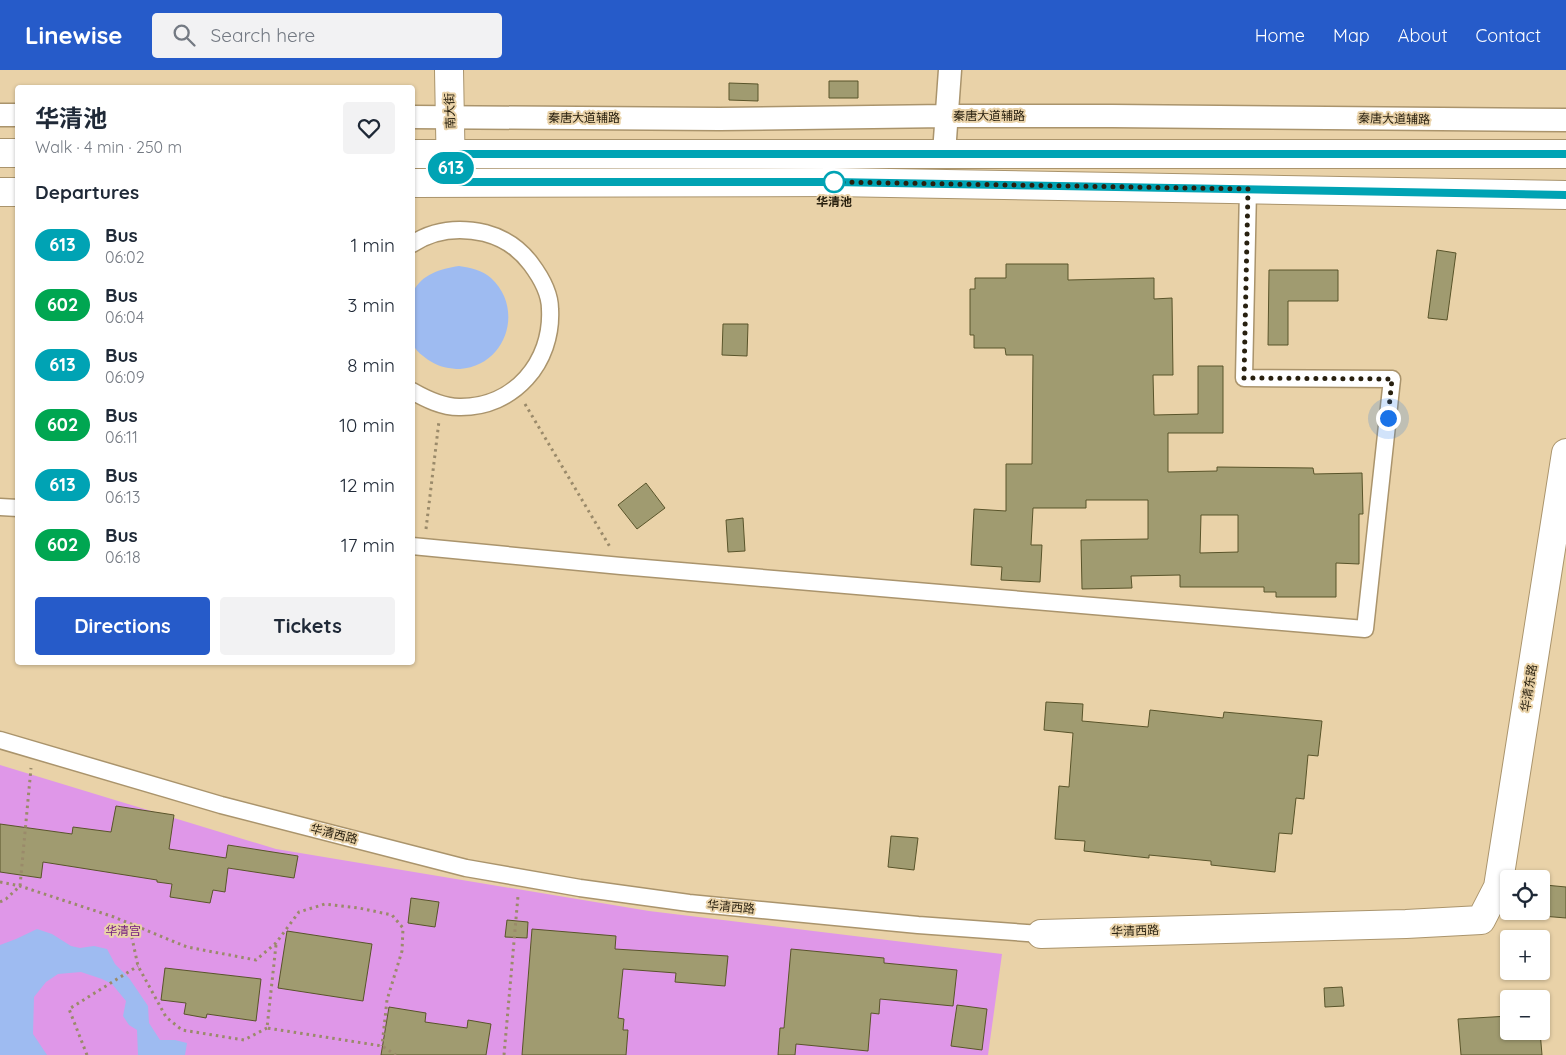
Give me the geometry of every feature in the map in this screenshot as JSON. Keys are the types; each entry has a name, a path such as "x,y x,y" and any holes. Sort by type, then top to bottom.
{"main road":[{"name":"南大街","path":"449,70 451,182"},
{"path":"0,153 15,153"},
{"path":"415,154 1566,154"},
{"path":"415,183 833,182 1566,195"},
{"path":"0,192 15,192"},
{"name":"华清东路","path":"1481,920 1498,886 1566,453"},
{"name":"华清西路","path":"1041,934 1406,924 1481,920"}],"street":[{"path":"944,153 950,70"},
{"path":"0,115 15,115"},
{"name":"秦唐大道辅路","path":"415,117 720,119 946,116 1566,120"},
{"path":"418,547 1365,629 1392,379 1244,378 1248,189"},
{"path":"415,243 440,232 467,229 497,236 523,253 542,278 550,307 549,338 537,366 516,389 489,403 458,407 428,400 415,393"},
{"path":"0,507 15,508"},
{"name":"华清西路","path":"0,740 221,805 466,868 580,888 689,903 918,925 1041,934"}],"path":[{"path":"516,389 621,566"},
{"path":"418,547 441,403"},
{"path":"0,902 20,886 32,750"},
{"path":"504,1055 520,878"},
{"path":"0,882 20,886 129,923 187,947 256,960 276,943 299,912 325,904 392,914 403,928 402,951 387,1000 382,1046"},
{"path":"129,923 138,966 166,1017 182,1030 244,1040 267,1028 382,1046 396,1055"},
{"path":"267,1028 276,943"},
{"path":"87,1055 69,1008 138,966"}],"green space":[{"name":"华清宫","path":"0,765 276,849 649,911 1002,954 988,1055 0,1055"}],"water":[{"path":"459,266 488,275 501,291 507,305 508,320 506,334 499,347 489,358 476,366 460,369 441,366 425,358 415,348 415,289 421,281 432,273"},
{"path":"37,929 52,934 71,946 80,948 94,946 107,949 115,964 129,978 148,1006 149,1023 160,1040 175,1040 187,1043 185,1055 138,1055 137,1030 129,1025 123,1016 126,1001 112,984 81,972 58,974 46,982 34,997 33,1034 47,1055 0,1055 0,945"}],"building":[{"path":"829,81 858,81 858,98 829,98"},
{"path":"729,83 758,84 758,101 729,100"},
{"path":"1437,250 1456,253 1447,320 1428,318"},
{"path":"1006,264 1068,264 1068,280 1154,278 1154,299 1172,298 1173,375 1153,375 1154,415 1198,414 1198,366 1223,366 1223,433 1168,433 1168,472 1217,471 1217,467 1313,468 1314,474 1362,473 1363,514 1359,514 1359,564 1336,563 1336,597 1276,597 1276,592 1264,592 1264,587 1180,587 1180,575 1131,576 1132,588 1082,589 1081,540 1148,539 1148,500 1086,500 1086,508 1033,508 1031,545 1042,545 1040,582 1001,580 1002,567 971,565 974,509 1006,511 1006,464 1032,464 1033,355 1006,355 1005,348 974,348 974,335 970,335 970,289 975,289 975,278 1006,278","holes":["1201,515 1238,515 1238,552 1200,553"]},
{"path":"1269,270 1338,270 1338,301 1288,301 1288,345 1268,345"},
{"path":"723,324 748,324 747,356 722,355"},
{"path":"646,483 665,508 637,529 618,505"},
{"path":"743,518 745,551 728,552 726,520"},
{"path":"1046,702 1083,704 1082,721 1148,727 1150,710 1223,718 1224,712 1322,721 1318,756 1308,755 1304,799 1296,798 1292,834 1279,833 1275,872 1211,865 1211,861 1149,855 1149,858 1084,851 1085,841 1055,839 1059,786 1069,787 1073,733 1044,730"},
{"path":"116,806 174,815 169,849 226,858 228,845 298,856 294,878 228,868 225,892 213,890 210,903 170,897 172,884 157,882 157,880 43,862 41,878 0,872 0,824 72,834 73,827 111,832"},
{"path":"891,836 918,838 914,870 888,867"},
{"path":"1550,885 1566,887 1566,918 1550,917"},
{"path":"411,898 439,902 435,927 408,923"},
{"path":"507,920 528,922 527,938 505,937"},
{"path":"532,929 616,936 615,949 728,956 725,986 675,982 676,973 623,969 618,1018 624,1019 623,1030 628,1030 626,1055 522,1055"},
{"path":"287,931 372,944 363,1001 278,988"},
{"path":"791,949 884,958 884,963 957,970 953,1006 880,999 879,1014 871,1013 868,1051 796,1044 795,1055 778,1055 780,1028 784,1028"},
{"path":"165,968 261,979 256,1021 207,1014 206,1018 184,1014 186,1003 161,1000"},
{"path":"1342,987 1344,1006 1325,1007 1324,988"},
{"path":"957,1005 987,1009 982,1050 951,1046"},
{"path":"389,1007 426,1013 425,1022 467,1028 468,1020 491,1024 486,1055 381,1055"},
{"path":"1500,1017 1500,1040 1541,1040 1542,1055 1461,1055 1458,1019"}],"bus line":[{"name":"613","path":"1566,154 451,154 451,182 833,182 1566,195"}],"place":[{"name":"华清池","path":"834,182"}],"route":[{"path":"834,182 1248,189 1244,378 1392,379 1388,418"}]}
